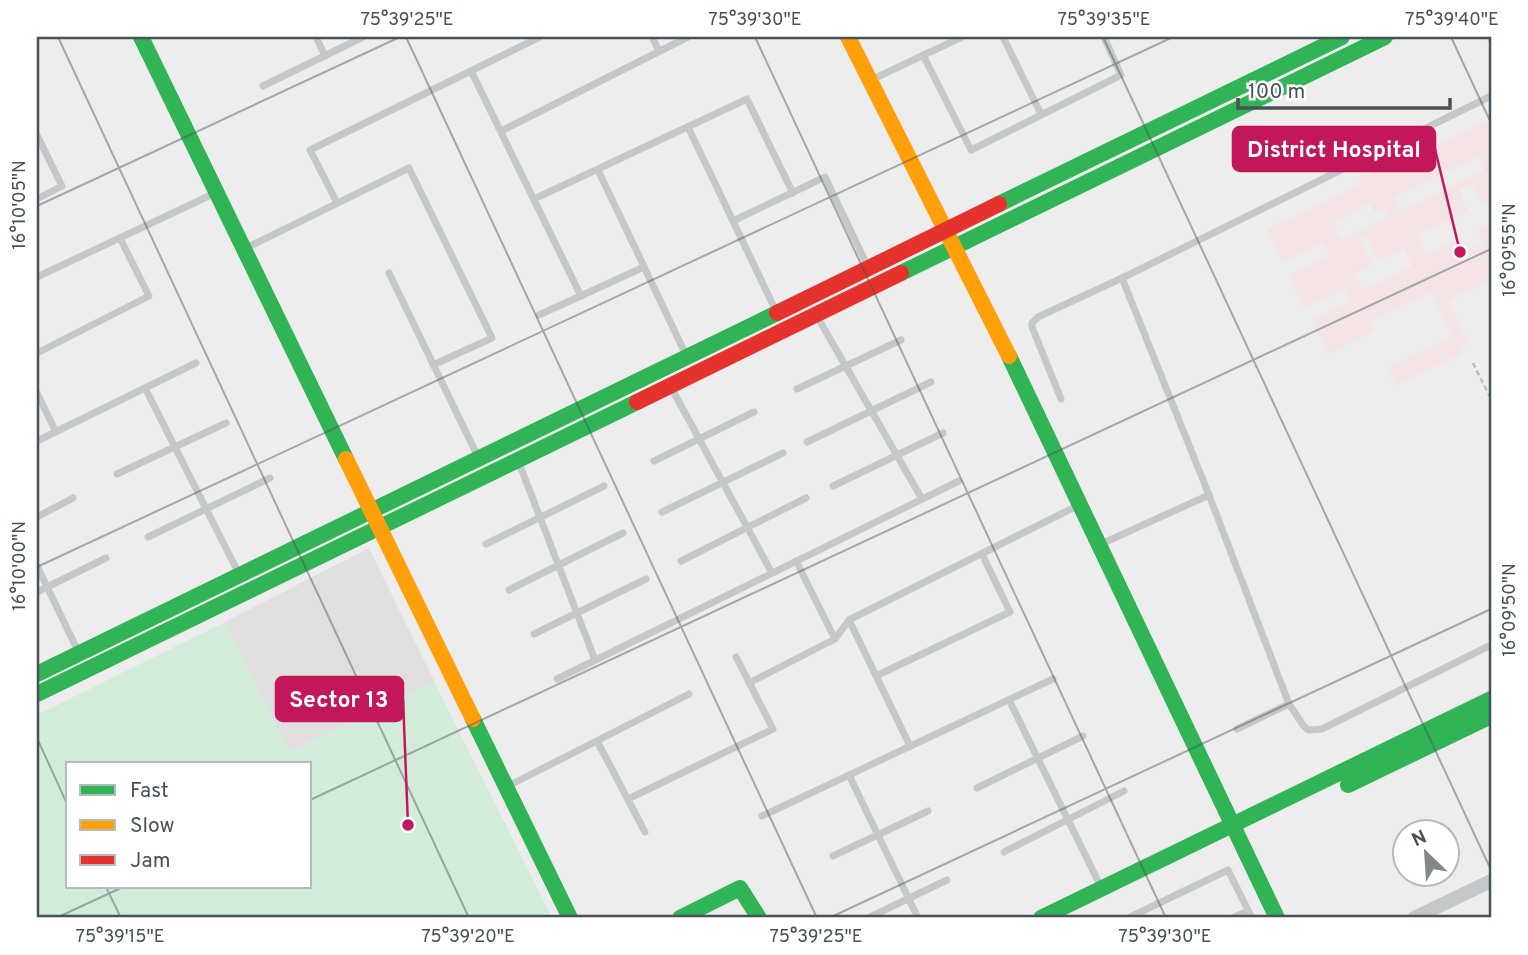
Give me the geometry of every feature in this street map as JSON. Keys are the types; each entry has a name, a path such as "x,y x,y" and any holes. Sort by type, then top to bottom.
{"street":[{"path":"141,37 570,918"},
{"path":"848,37 1005,348 1277,918"},
{"path":"37,674 1342,37"},
{"path":"37,694 1385,37"},
{"path":"1074,918 1491,699"},
{"path":"1041,918 1491,716"},
{"path":"1414,918 1435,914 1491,881"},
{"path":"680,918 740,888 758,918"}],"lane":[{"path":"316,37 325,56"},
{"path":"263,86 363,37"},
{"path":"337,203 310,150 471,71 528,39 540,37"},
{"path":"652,37 659,51"},
{"path":"501,131 688,37"},
{"path":"870,81 962,37"},
{"path":"1003,37 1041,114"},
{"path":"923,55 971,150 1121,75 1104,37"},
{"path":"471,71 581,296"},
{"path":"1061,399 1032,327 1038,317 1491,96"},
{"path":"534,200 747,99 793,193"},
{"path":"688,127 776,312"},
{"path":"37,135 62,186 37,199"},
{"path":"244,249 409,168 492,338 433,365"},
{"path":"598,170 687,356"},
{"path":"733,222 825,177 868,267"},
{"path":"37,277 217,192"},
{"path":"37,353 149,296 120,238"},
{"path":"540,315 644,267"},
{"path":"389,273 478,457"},
{"path":"1122,278 1289,704 1308,730 1322,729 1491,645"},
{"path":"816,314 922,499"},
{"path":"797,389 901,340"},
{"path":"37,442 196,363"},
{"path":"807,442 931,382"},
{"path":"670,385 772,573"},
{"path":"145,388 239,574"},
{"path":"37,393 56,432"},
{"path":"653,461 754,412"},
{"path":"117,474 226,423"},
{"path":"833,486 943,433"},
{"path":"662,512 783,453"},
{"path":"517,459 595,660"},
{"path":"148,537 270,478"},
{"path":"556,679 959,481"},
{"path":"486,544 604,486"},
{"path":"1099,545 1209,495"},
{"path":"37,517 73,498"},
{"path":"681,561 806,498"},
{"path":"749,683 835,639 849,620 1080,505"},
{"path":"509,590 624,533"},
{"path":"876,676 1010,612 982,554"},
{"path":"37,592 106,558"},
{"path":"796,561 835,639"},
{"path":"37,566 79,653"},
{"path":"534,634 646,579"},
{"path":"849,620 910,746"},
{"path":"628,799 773,729 736,657"},
{"path":"762,816 1053,678"},
{"path":"506,787 689,694"},
{"path":"1009,700 1102,890"},
{"path":"1237,729 1289,704"},
{"path":"977,788 1083,736"},
{"path":"597,741 645,832"},
{"path":"849,775 918,918"},
{"path":"1004,852 1124,791"},
{"path":"833,856 928,811"},
{"path":"1128,918 1228,870 1250,914 1232,918"},
{"path":"868,918 947,880"}],"path":[{"path":"1473,363 1491,399"}],"shaded area":[{"path":"1491,120 1491,200 1482,204 1473,184 1459,190 1468,212 1417,235 1425,254 1462,238 1468,250 1483,243 1478,229 1491,223 1491,280 1448,301 1469,344 1460,348 1463,354 1396,386 1387,368 1452,337 1431,292 1370,321 1374,332 1328,354 1312,320 1351,301 1346,289 1304,308 1289,275 1329,256 1324,243 1283,262 1267,229 1362,184 1356,168 1373,160 1379,173","holes":["1478,157 1484,171 1399,211 1393,197","1370,204 1374,212 1385,207 1389,216 1341,240 1333,223","1367,236 1379,261 1404,249 1412,266 1363,290 1354,273 1372,265 1360,240"]},
{"path":"369,548 434,681 289,752 225,622"}],"green space":[{"path":"225,622 289,752 434,681 552,918 37,918 37,715"}],"traffic: fast":[{"path":"141,37 346,459"},
{"path":"999,204 1342,37"},
{"path":"901,273 1385,37"},
{"path":"37,674 777,313"},
{"path":"1009,356 1277,918"},
{"path":"37,694 637,402"},
{"path":"1041,918 1491,699"},
{"path":"1348,785 1491,716"},
{"path":"473,719 570,918"},
{"path":"680,918 740,888 759,918"}],"traffic: slow":[{"path":"848,37 1009,356"},
{"path":"346,459 473,719"}],"traffic: jam":[{"path":"777,313 999,204"},
{"path":"637,402 901,273"}],"place":[{"name":"District Hospital","path":"1460,252"},
{"name":"Sector 13","path":"408,825"}]}
